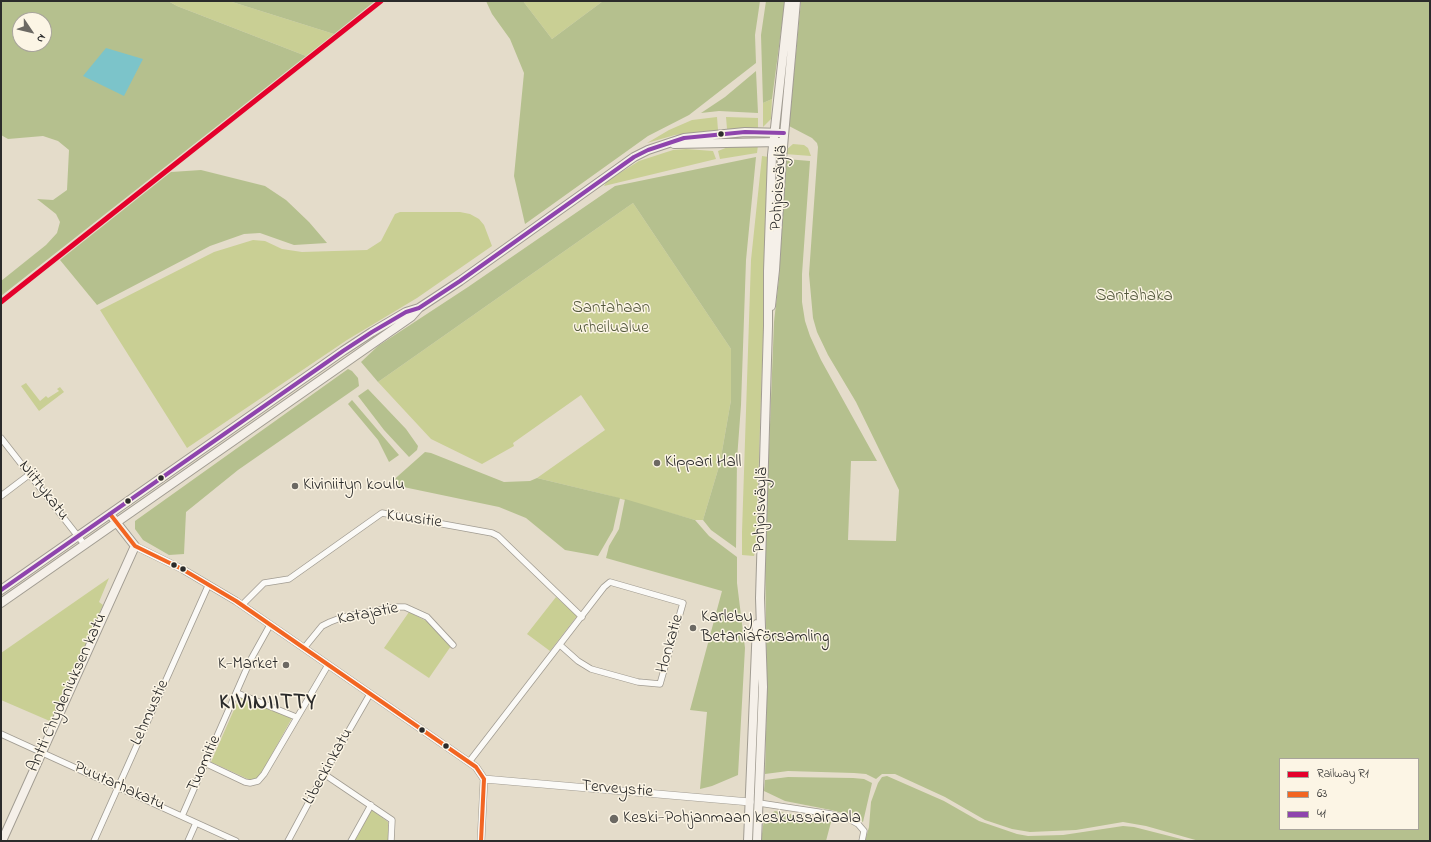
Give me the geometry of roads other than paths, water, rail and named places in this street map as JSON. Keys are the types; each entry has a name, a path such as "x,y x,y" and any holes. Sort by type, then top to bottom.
{"main road":[{"name":"Pohjoisväylä","path":"757,841 763,687 760,598 768,326 768,271 774,142 789,1"},
{"name":"Pohjoisväylä","path":"768,326 775,270 783,142 796,1"},
{"path":"1,603 411,317 419,308 634,157 648,150 684,138 714,134 784,133"},
{"path":"668,144 783,142"},
{"path":"1,590 372,332 406,312 419,308"},
{"path":"110,514 135,546"},
{"name":"Antti Chydeniuksen katu","path":"2,841 135,546"},
{"name":"Pohjoisväylä","path":"748,841 756,638 760,598"},
{"path":"750,802 759,803"}],"street":[{"name":"Niittykatu","path":"1,438 84,544"},
{"path":"1,496 30,474"},
{"name":"Kuusitie","path":"242,605 264,583 289,579 382,513 492,533 498,536 582,617"},
{"path":"135,546 182,569 208,586 242,605 480,770 484,779 481,841"},
{"name":"Honkatie","path":"469,762 560,645 610,582 683,602 660,684 638,682 591,669 578,661 560,645"},
{"name":"Lehmustie","path":"94,841 208,586"},
{"name":"Katajatie","path":"304,648 322,626 330,622 344,617 395,607 405,607 427,617 453,645"},
{"name":"Tuomitie","path":"182,816 250,661 270,625"},
{"path":"205,763 245,782 250,783 258,781 264,774 296,717 328,665"},
{"path":"237,693 296,717"},
{"name":"Libeckinkatu","path":"288,841 324,774 370,694"},
{"name":"Puutarhakatu","path":"1,734 236,841"},
{"path":"324,774 392,820 391,841"},
{"name":"Terveystie","path":"484,779 750,802"},
{"path":"759,803 831,814 849,819 858,824 864,831 862,841"},
{"path":"351,841 371,805"},
{"path":"188,841 196,823"}],"water":[{"path":"106,48 143,59 124,96 83,76"}],"rail line":[{"name":"R1","path":"1,302 381,1"}],"place":[{"name":"Kippari Hall","path":"657,463"},
{"name":"Kiviniityn koulu","path":"295,486"},
{"name":"Karleby Betaniaförsamling","path":"693,628"},
{"name":"K-Market","path":"286,665"},
{"name":"Keski-Pohjanmaan keskussairaala","path":"614,819"}],"district":[{"name":"KIVINIITTY","path":"268,705"}],"park label":[{"name":"Santahaka","path":"1134,297"},
{"name":"Santahaan urheilualue","path":"611,319"}]}
